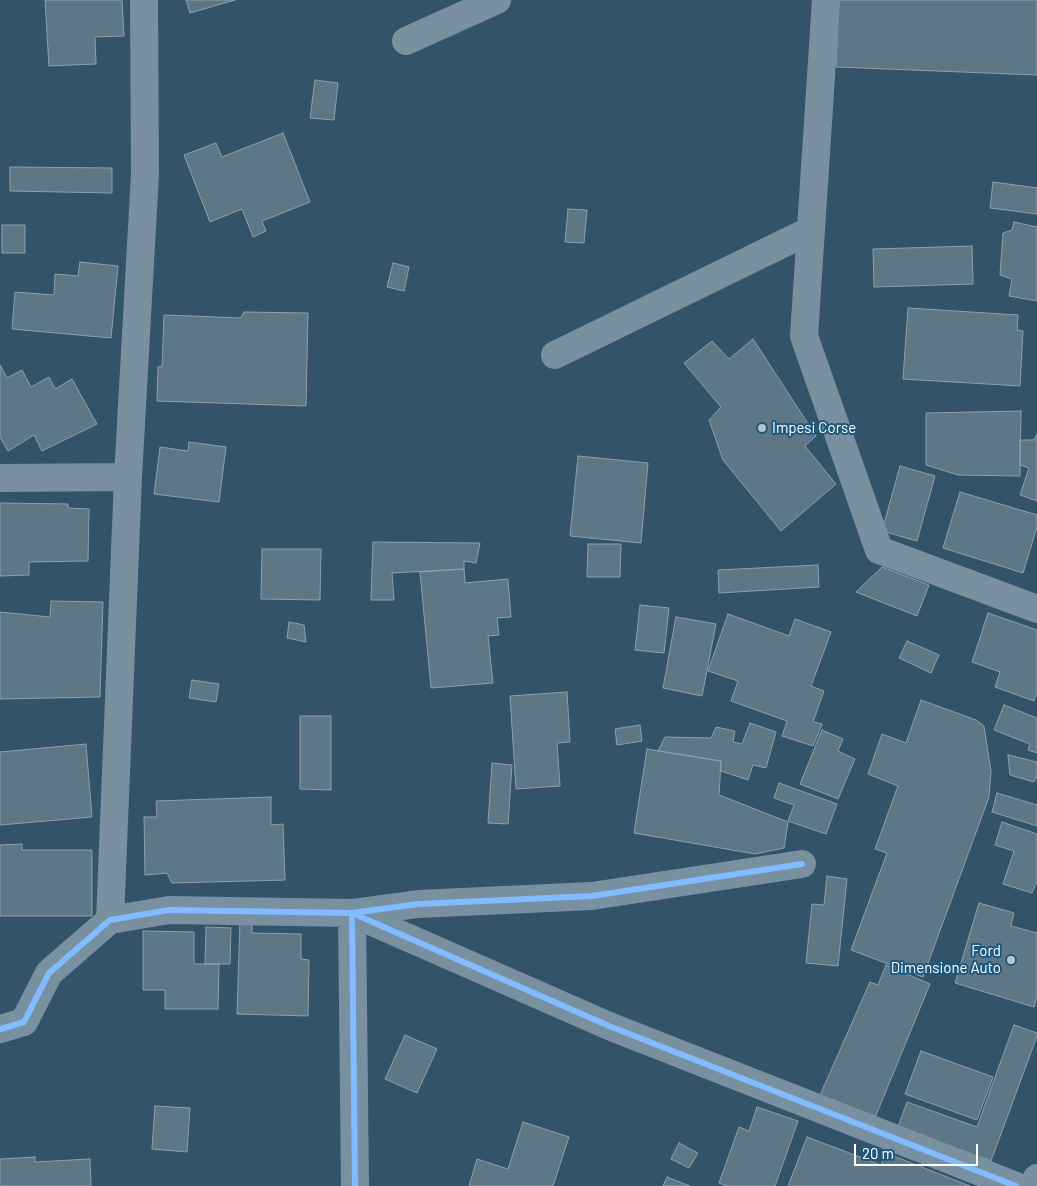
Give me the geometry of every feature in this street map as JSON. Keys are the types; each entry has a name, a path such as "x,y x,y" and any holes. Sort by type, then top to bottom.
{"street":[{"path":"110,920 128,477 145,174 144,0"},
{"path":"406,41 497,0"},
{"path":"826,0 804,336 879,550 1037,609"},
{"path":"555,355 811,230"},
{"path":"0,478 128,477"},
{"path":"0,1029 24,1022 49,973 110,920 169,910 352,914 418,904 592,896 802,864"},
{"path":"352,914 355,1186"},
{"path":"352,914 609,1026 1016,1186"},
{"path":"1034,1186 1037,1178"}],"building":[{"path":"45,0 122,0 124,36 95,37 96,64 49,66"},
{"path":"186,0 235,0 190,13"},
{"path":"839,0 1037,0 1037,75 836,67"},
{"path":"315,80 338,83 334,120 310,118"},
{"path":"283,133 310,202 262,221 266,231 253,237 242,209 210,222 184,155 216,143 222,157"},
{"path":"10,167 112,168 112,193 10,191"},
{"path":"993,182 1037,188 1037,214 990,208"},
{"path":"568,209 587,210 584,243 565,242"},
{"path":"1014,222 1037,227 1037,301 1009,296 1012,279 1000,275 1003,233 1012,230"},
{"path":"2,225 25,225 25,253 2,253"},
{"path":"972,246 973,284 874,287 873,249"},
{"path":"80,262 118,266 111,338 12,329 15,292 54,295 55,274 78,276"},
{"path":"393,263 409,267 404,291 387,287"},
{"path":"908,308 1018,315 1017,330 1023,331 1020,386 903,379"},
{"path":"244,312 308,313 306,406 157,401 158,367 162,367 164,315 241,318"},
{"name":"Impesi Corse","path":"753,339 816,436 805,446 836,484 781,531 723,460 709,420 721,407 684,363 712,341 729,359"},
{"path":"0,365 7,378 22,370 31,387 49,377 55,389 72,379 97,424 42,451 34,435 8,451 0,437"},
{"path":"1021,411 1020,476 958,475 926,465 926,413"},
{"path":"1037,434 1037,501 1020,495 1029,468 1020,465 1020,440 1034,440"},
{"path":"189,442 226,447 219,502 154,494 160,447 188,451"},
{"path":"578,456 648,463 641,543 570,536"},
{"path":"900,466 935,476 917,541 882,531"},
{"path":"960,492 1037,515 1037,527 1023,573 943,548"},
{"path":"0,503 68,504 68,508 89,509 88,561 29,562 29,575 0,576"},
{"path":"373,542 480,543 476,563 464,561 464,569 392,573 394,600 371,600"},
{"path":"588,544 621,544 620,577 587,577"},
{"path":"262,549 321,549 320,600 261,599"},
{"path":"818,565 819,587 719,593 718,570"},
{"path":"882,567 929,585 917,616 856,592"},
{"path":"464,569 465,583 508,579 511,617 497,618 499,635 488,636 493,683 431,688 420,572"},
{"path":"51,601 103,602 100,697 0,699 0,612 50,617"},
{"path":"640,605 669,608 664,653 635,650"},
{"path":"988,613 1037,630 1037,695 1034,701 995,687 1000,672 972,662"},
{"path":"728,614 789,636 795,619 831,632 811,686 824,691 813,722 822,724 813,746 782,736 787,721 731,701 738,681 708,671"},
{"path":"676,617 716,624 702,696 663,688"},
{"path":"289,622 304,625 306,642 287,638"},
{"path":"907,641 939,655 931,673 899,658"},
{"path":"192,680 219,684 216,702 189,698"},
{"path":"567,692 570,742 557,743 560,786 516,789 510,696"},
{"path":"921,700 976,720 984,726 991,772 989,797 923,977 851,950 887,853 875,849 898,786 868,774 882,734 906,743"},
{"path":"1004,705 1037,718 1037,753 1028,750 1030,744 994,730"},
{"path":"300,716 331,716 331,790 300,789"},
{"path":"750,723 776,732 766,768 753,765 748,780 721,771 721,761 658,751 665,737 711,738 716,727 735,731 733,742 742,744"},
{"path":"640,725 642,741 617,745 615,729"},
{"path":"822,730 843,739 838,751 855,759 838,799 800,784"},
{"path":"86,744 92,817 0,825 0,752"},
{"path":"647,749 721,761 719,795 788,822 784,848 755,854 634,833"},
{"path":"1008,755 1037,762 1037,776 1034,782 1010,775"},
{"path":"492,763 512,765 508,824 488,823"},
{"path":"779,783 837,804 826,834 788,821 794,805 774,798"},
{"path":"997,793 1037,805 1037,826 992,812"},
{"path":"271,797 271,825 283,824 285,880 172,883 167,873 145,875 144,817 157,817 156,801"},
{"path":"1002,822 1037,834 1037,881 1032,893 1003,884 1014,851 995,845"},
{"path":"22,844 22,850 92,850 92,916 0,916 0,845"},
{"path":"827,876 847,879 838,966 806,963 812,904 824,905"},
{"path":"979,903 1014,913 1011,926 1037,933 1037,996 1034,1007 955,983"},
{"path":"240,922 252,922 252,933 301,934 301,959 309,960 308,1016 237,1014"},
{"path":"206,927 231,928 230,964 205,964"},
{"path":"143,931 194,932 194,964 219,964 218,1009 165,1009 165,990 143,990"},
{"path":"886,965 930,984 872,1125 817,1102 870,982 878,985"},
{"path":"1014,1025 1037,1033 1037,1036 991,1161 898,1127 907,1102 977,1127"},
{"path":"405,1035 437,1049 417,1093 385,1079"},
{"path":"921,1051 993,1077 977,1120 905,1094"},
{"path":"155,1106 190,1108 187,1152 152,1149"},
{"path":"757,1107 798,1121 775,1186 727,1186 719,1183 739,1127 749,1131"},
{"path":"523,1122 569,1137 553,1186 469,1186 477,1159 508,1169"},
{"path":"807,1137 881,1165 886,1153 970,1186 788,1186"},
{"path":"679,1143 698,1153 689,1168 671,1159"},
{"path":"35,1157 35,1162 90,1159 91,1186 0,1186 0,1159"},
{"path":"667,1177 690,1186 663,1186"}],"cycle path":[{"path":"0,1029 24,1022 49,973 110,920 169,910 352,913 418,904 592,896 802,864"},
{"path":"355,1186 352,913 609,1026 1016,1186"}],"place":[{"name":"Impesi Corse","path":"762,428"},
{"name":"Ford Dimensione Auto","path":"1011,960"}]}
